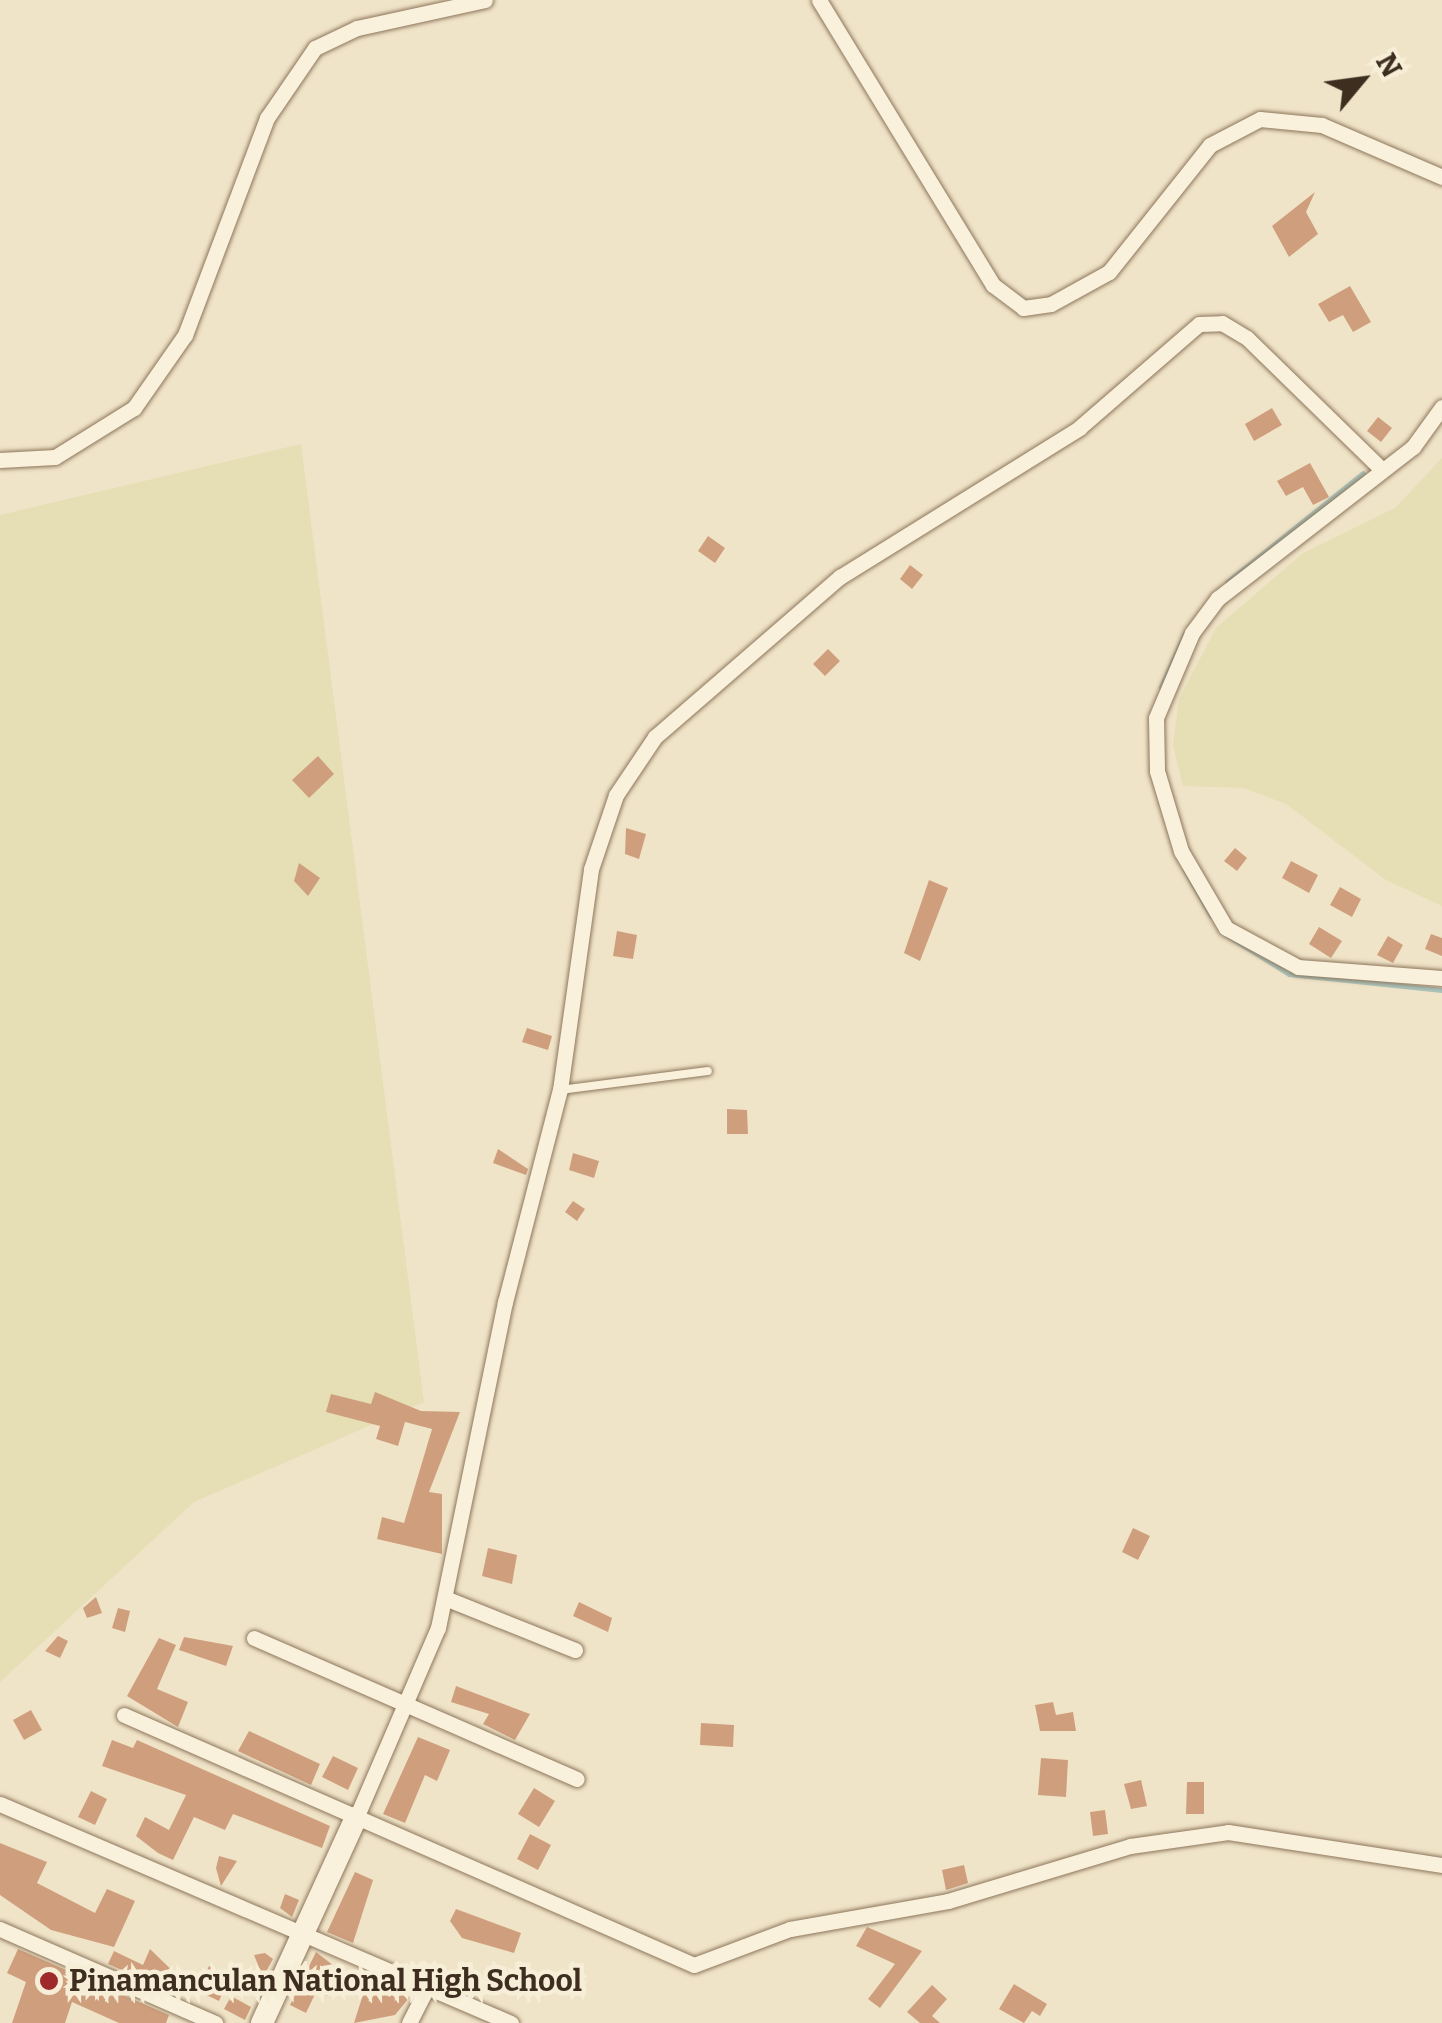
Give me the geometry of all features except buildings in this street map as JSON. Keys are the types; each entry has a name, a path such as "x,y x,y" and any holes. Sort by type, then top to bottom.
{"street":[{"path":"0,460 55,457 134,408 185,335 267,118 315,48 357,28 486,0"},
{"path":"819,0 993,285 1023,308 1052,304 1108,272 1210,145 1260,118 1322,125 1442,177"},
{"path":"262,2023 405,1706 445,1598 504,1302 560,1090 591,869 616,795 682,705 840,576 1079,428 1198,324 1222,323 1246,338 1380,468"},
{"path":"1442,406 1413,447 1380,468 1252,568 1192,633 1156,718 1157,771 1200,893 1257,952 1298,968 1442,978"},
{"path":"445,1598 574,1650"},
{"path":"254,1638 576,1778"},
{"path":"124,1715 694,1964 790,1929 948,1901 1130,1846 1228,1832 1442,1865"},
{"path":"0,1804 511,2023"},
{"path":"0,1929 214,2023"},
{"path":"409,2023 426,1988"}],"lane":[{"path":"560,1090 708,1071"}],"shaded area":[{"path":"301,444 424,1402 194,1502 0,1682 0,515"},
{"path":"1442,458 1442,906 1386,880 1286,804 1244,788 1183,786 1173,745 1179,699 1216,628 1303,553 1395,508"}],"waterway":[{"path":"1227,582 1363,473"},
{"path":"1161,687 1185,633"},
{"path":"1185,870 1211,916"},
{"path":"1228,936 1289,974 1442,990"}],"place":[{"name":"Pinamanculan National High School","path":"49,1981"}]}
